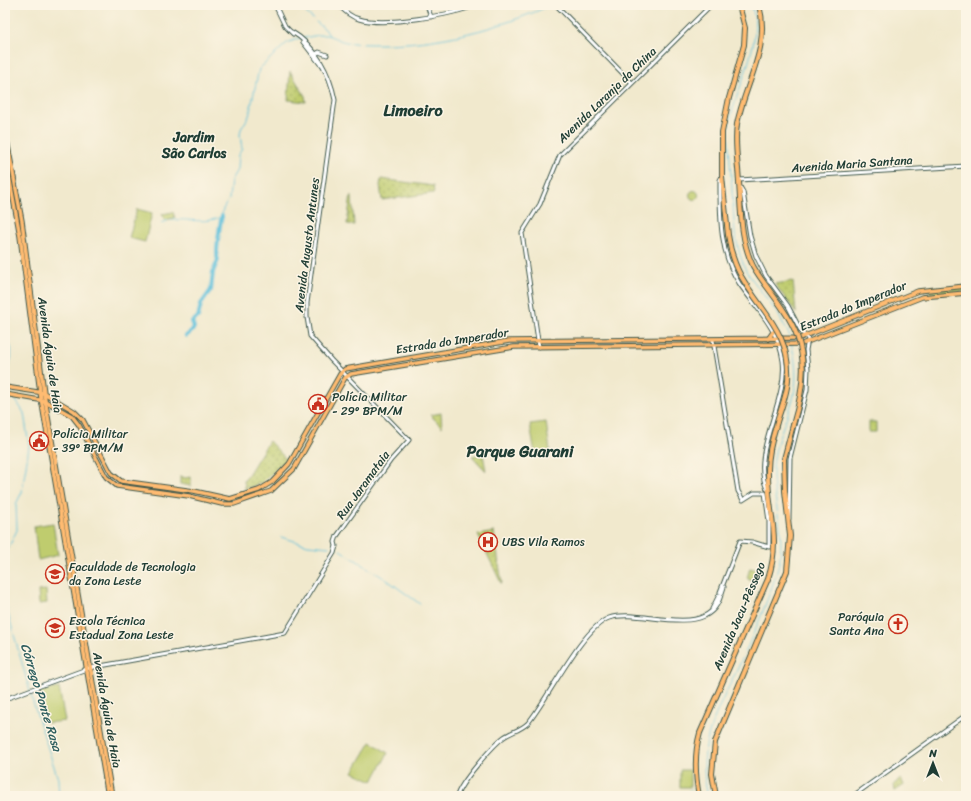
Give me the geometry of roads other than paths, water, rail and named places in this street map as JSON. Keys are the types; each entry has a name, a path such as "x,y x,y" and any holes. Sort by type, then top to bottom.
{"highway":[{"name":"Avenida Jacu-Pêssego","path":"699,796 695,765 698,740 705,718 768,579 775,553 767,493 769,455 785,396 788,379 784,345 774,323 740,275 732,254 728,235 722,176 722,132 725,114 744,45 744,28 739,5"},
{"path":"716,796 712,774 715,742 784,583 787,571 790,548 784,459 800,402 803,382 803,365 800,346 788,316 753,266 743,237 736,147 737,124 760,48 763,23 759,5"}],"main road":[{"name":"Avenida Águia de Haia","path":"5,130 21,218 43,400 87,668 112,796"},
{"name":"Avenida Águia de Haia","path":"5,154 33,311 42,393"},
{"name":"Estrada do Imperador","path":"342,371 498,342 538,340 713,340 795,338 806,336 822,330 922,290 966,286"},
{"name":"Estrada do Imperador","path":"346,376 499,348 539,346 742,346 797,344 808,342 922,297 966,293"},
{"path":"821,337 822,330"},
{"path":"742,346 744,342 768,339 773,332"},
{"path":"539,346 544,340"},
{"path":"5,388 42,393 74,411 83,420 111,473 117,479 125,482 202,492 233,498 267,486 289,464 342,371"},
{"path":"5,394 43,400 57,407 75,420 106,477 113,484 126,488 201,498 222,504 234,504 271,491 294,469 346,376"},
{"path":"57,407 59,402"},
{"path":"324,402 331,403"},
{"path":"201,498 202,492"},
{"name":"Avenida Águia de Haia","path":"104,758 108,796"}],"street":[{"name":"Avenida Augusto Antunes","path":"275,5 285,26 310,46 316,54 333,90 335,105 310,279 307,317 310,336 346,376 409,440"},
{"path":"339,5 353,17 368,21 431,17 477,5"},
{"path":"427,5 431,17"},
{"path":"556,5 632,83"},
{"name":"Avenida Laranja da China","path":"538,340 522,237 523,231 540,204 561,152 711,5"},
{"name":"Avenida Augusto Antunes","path":"303,41 321,65"},
{"path":"316,54 319,52 328,54"},
{"name":"Avenida Maria Santana","path":"739,182 966,166"},
{"path":"713,340 731,460 737,488 743,500 754,492 767,493 764,479 764,459 767,440 782,391 783,363 779,345 773,332 734,272 723,238 720,219 720,180 722,176"},
{"path":"739,182 743,192 750,236 756,256 766,276 788,306 808,342 806,350 808,369 807,390 790,458 789,519"},
{"path":"538,340 539,346"},
{"name":"Rua Jaramataia","path":"87,668 285,633 334,553 337,536 391,460 409,440"},
{"path":"457,796 464,782 504,737 527,724 595,627 604,620 625,615 691,620 704,616 718,605 740,541 752,542 769,547 771,522"},
{"path":"5,699 87,668"},
{"path":"852,796 966,715"}],"waterway":[{"path":"303,38 327,35 344,42 367,44 424,41 467,34 489,28 531,14 551,5"},
{"path":"751,5 755,19 755,34 752,50 731,116 728,131 735,235 746,271 778,314 790,336"},
{"path":"299,6 313,19"},
{"path":"316,22 325,29 329,35"},
{"path":"161,223 176,220 199,221 215,219 222,216 223,209 229,199 231,180 237,170 238,155 242,149 240,135 241,129 249,116 259,69 287,43 300,38"},
{"path":"186,336 192,331 194,327 192,322 198,317 201,304 211,290 213,272 218,260 217,246 222,216"},
{"name":"Córrego Ponte Rasa","path":"5,338 9,342 12,351 5,376"},
{"path":"708,796 704,761 710,729 758,622 772,587 780,561 781,547 773,482 773,468 778,441 795,392 796,369 790,339"},
{"name":"Córrego Ponte Rasa","path":"5,552 17,530 16,504 22,492 29,446 24,413 15,399"},
{"path":"281,537 308,545 329,547"},
{"path":"340,550 387,580 420,604"},
{"name":"Córrego Ponte Rasa","path":"5,603 33,702 58,779 59,796"},
{"path":"683,796 692,789"}],"place":[{"name":"Polícia Militar - 29º BPM/M","path":"318,404"},
{"name":"Polícia Militar - 39º BPM/M","path":"39,441"},
{"name":"UBS Vila Ramos","path":"488,542"},
{"name":"Faculdade de Tecnologia da Zona Leste","path":"55,574"},
{"name":"Paróquia Santa Ana","path":"898,624"},
{"name":"Escola Técnica Estadual Zona Leste","path":"55,628"}],"district":[{"name":"Limoeiro","path":"413,110"},
{"name":"Jardim São Carlos","path":"194,146"},
{"name":"Parque Guarani","path":"520,451"}]}
